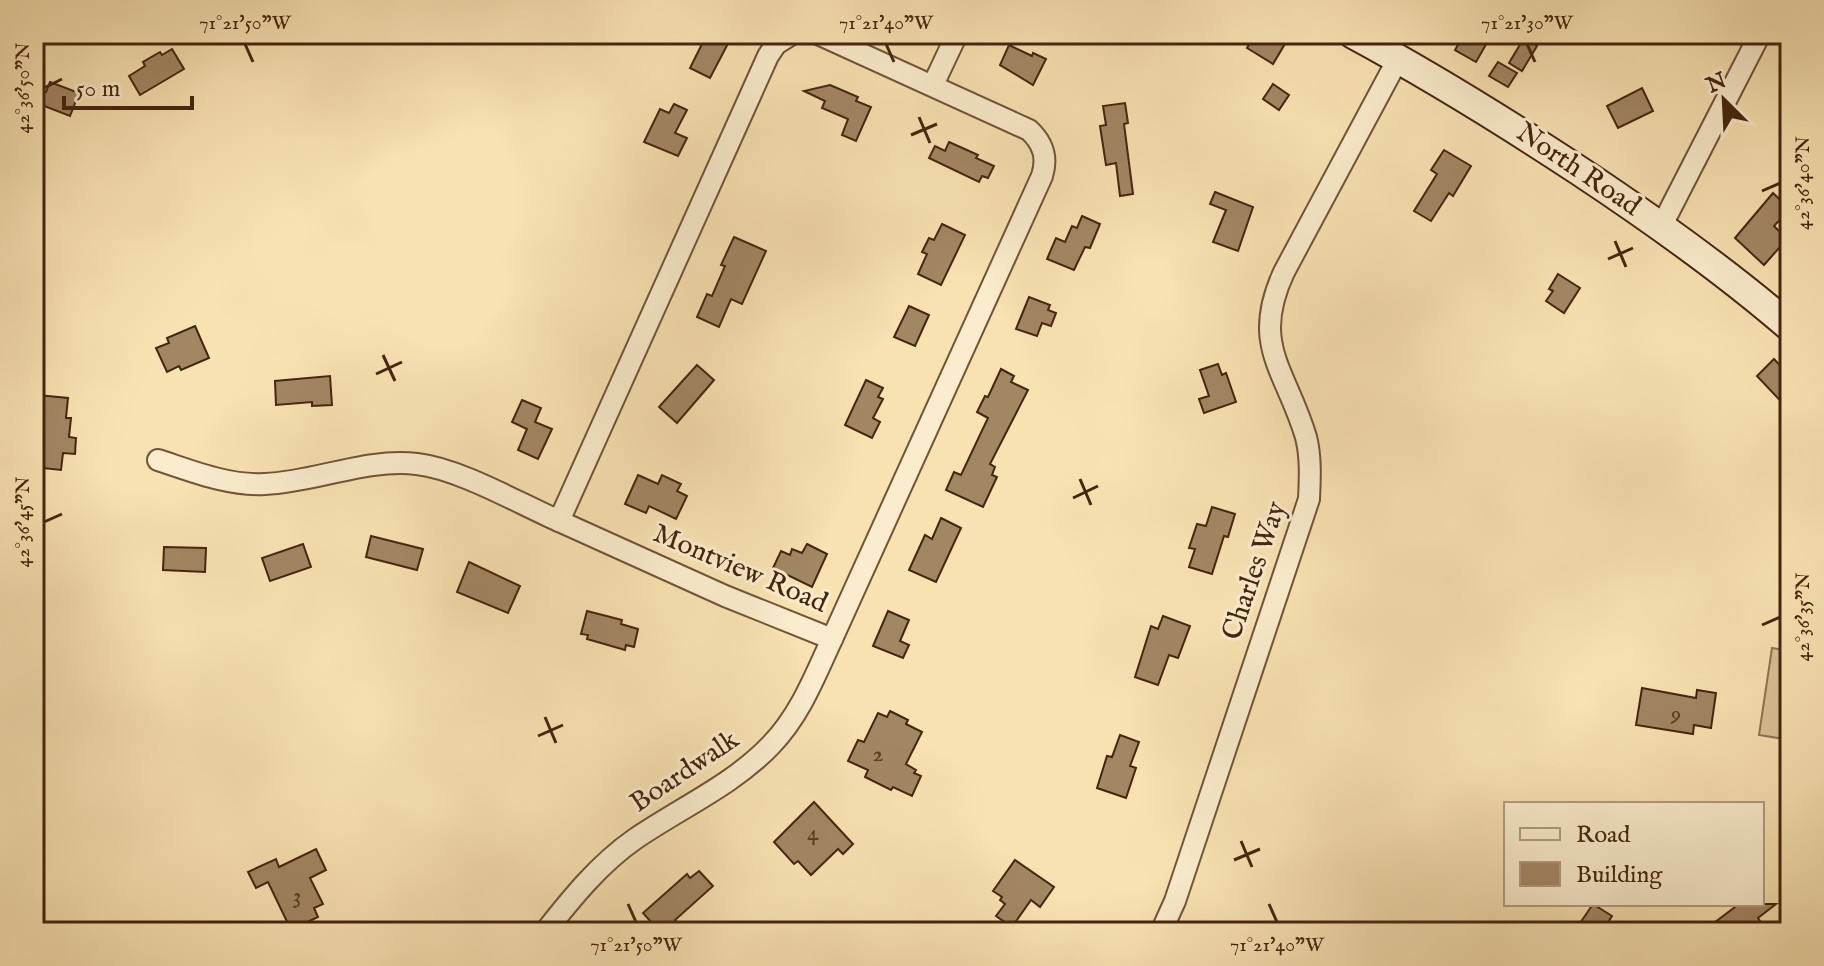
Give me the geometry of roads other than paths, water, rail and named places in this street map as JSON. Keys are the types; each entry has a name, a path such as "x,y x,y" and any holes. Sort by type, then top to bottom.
{"main road":[{"name":"North Road","path":"1355,34 1476,103 1661,227 1702,255 1790,327"}],"street":[{"path":"559,521 768,56 776,44 792,34"},
{"name":"Montview Road","path":"158,460 228,481 263,484 306,479 378,464 416,464 446,471 725,596 832,639 1044,171 1043,148 1029,130 818,34"},
{"path":"933,85 957,34"},
{"path":"1661,227 1760,34"},
{"name":"Charles Way","path":"1161,932 1175,901 1309,499 1309,454 1305,436 1270,342 1269,320 1277,287 1398,59"},
{"name":"Boardwalk","path":"545,932 581,889 632,841 747,768 774,743 801,705 832,639"}]}
